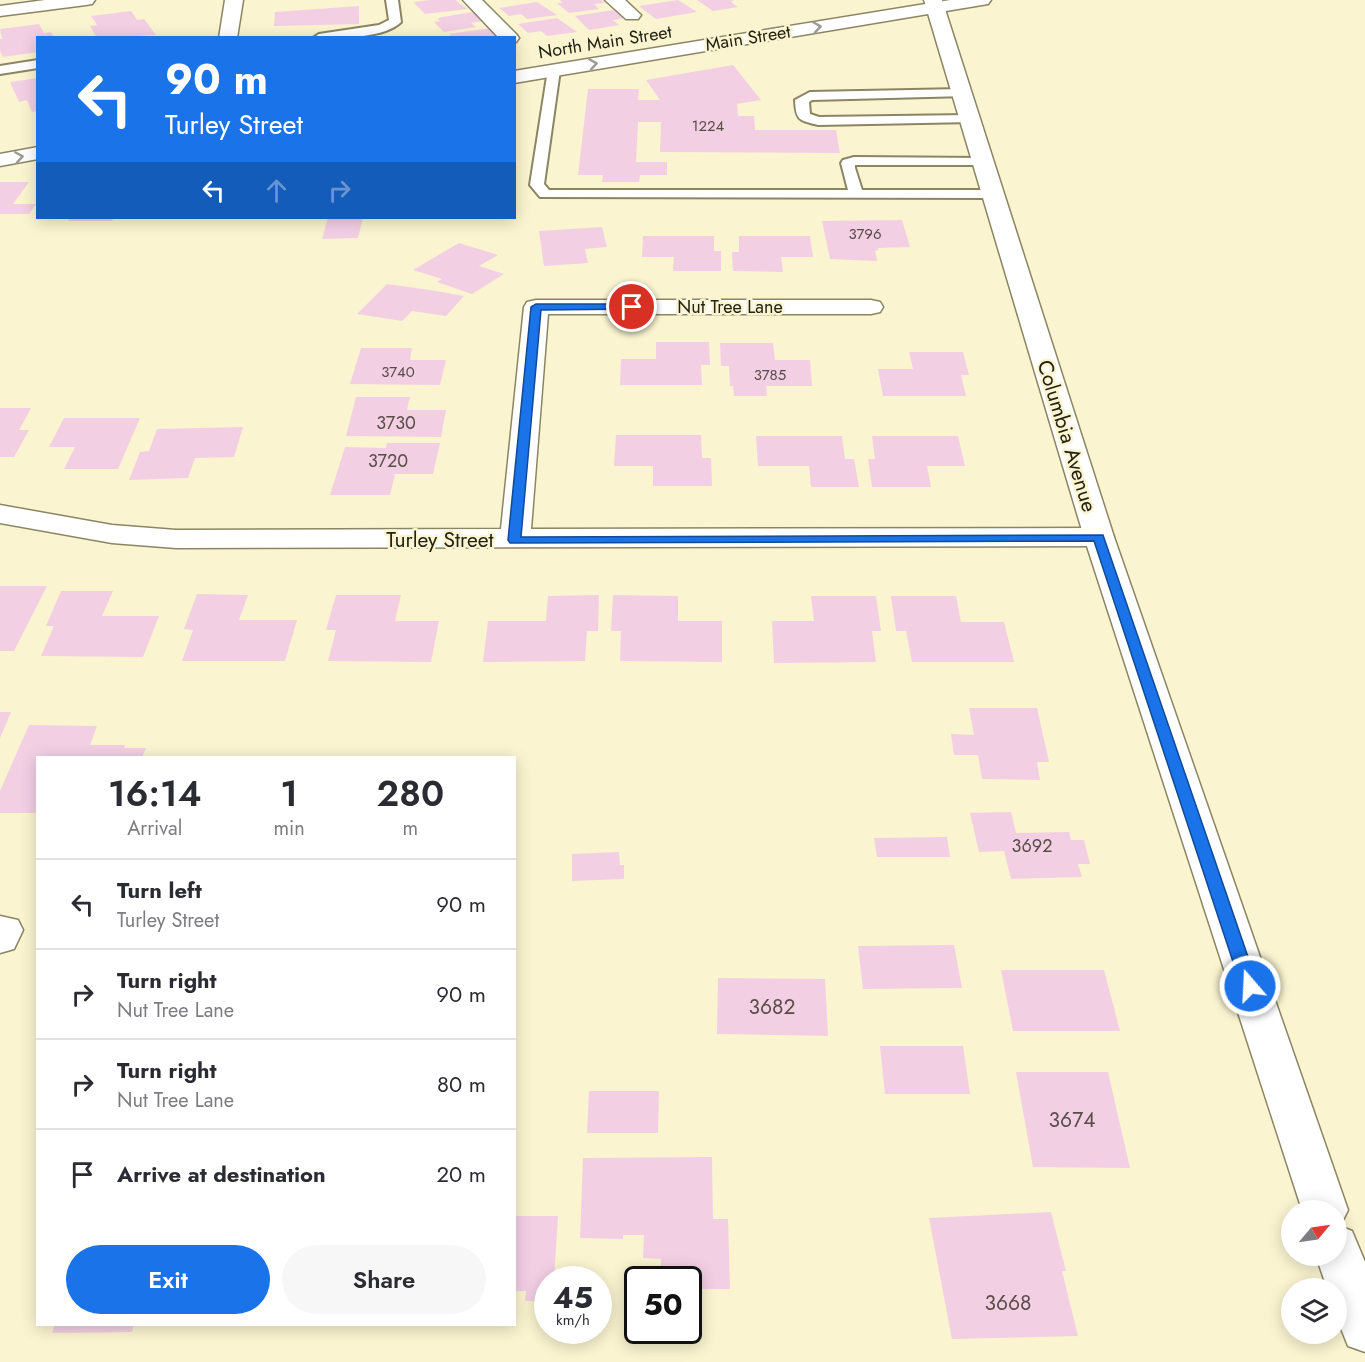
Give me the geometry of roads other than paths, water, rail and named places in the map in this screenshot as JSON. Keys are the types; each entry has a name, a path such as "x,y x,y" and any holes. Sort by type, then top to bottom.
{"main road":[{"path":"0,11 86,0"},
{"path":"225,36 234,0"},
{"path":"472,0 508,36"},
{"path":"614,0 632,15"},
{"name":"Main Street","path":"516,77 934,4 982,0"},
{"name":"Columbia Avenue","path":"934,4 1099,537 1322,1200"},
{"path":"0,160 36,153"},
{"name":"Nut Tree Lane","path":"515,540 536,307 871,307"},
{"name":"Turley Street","path":"0,514 112,534 176,539 1099,537"},
{"path":"1343,1266 1365,1330"}],"lane":[{"path":"332,36 382,28 395,22 392,0"},
{"path":"0,70 36,64"},
{"path":"554,70 537,185 545,194 856,194 988,178"},
{"path":"962,93 810,96 802,100 803,116 818,121 969,119"},
{"path":"856,194 848,168 848,163 854,161 988,178"}]}
